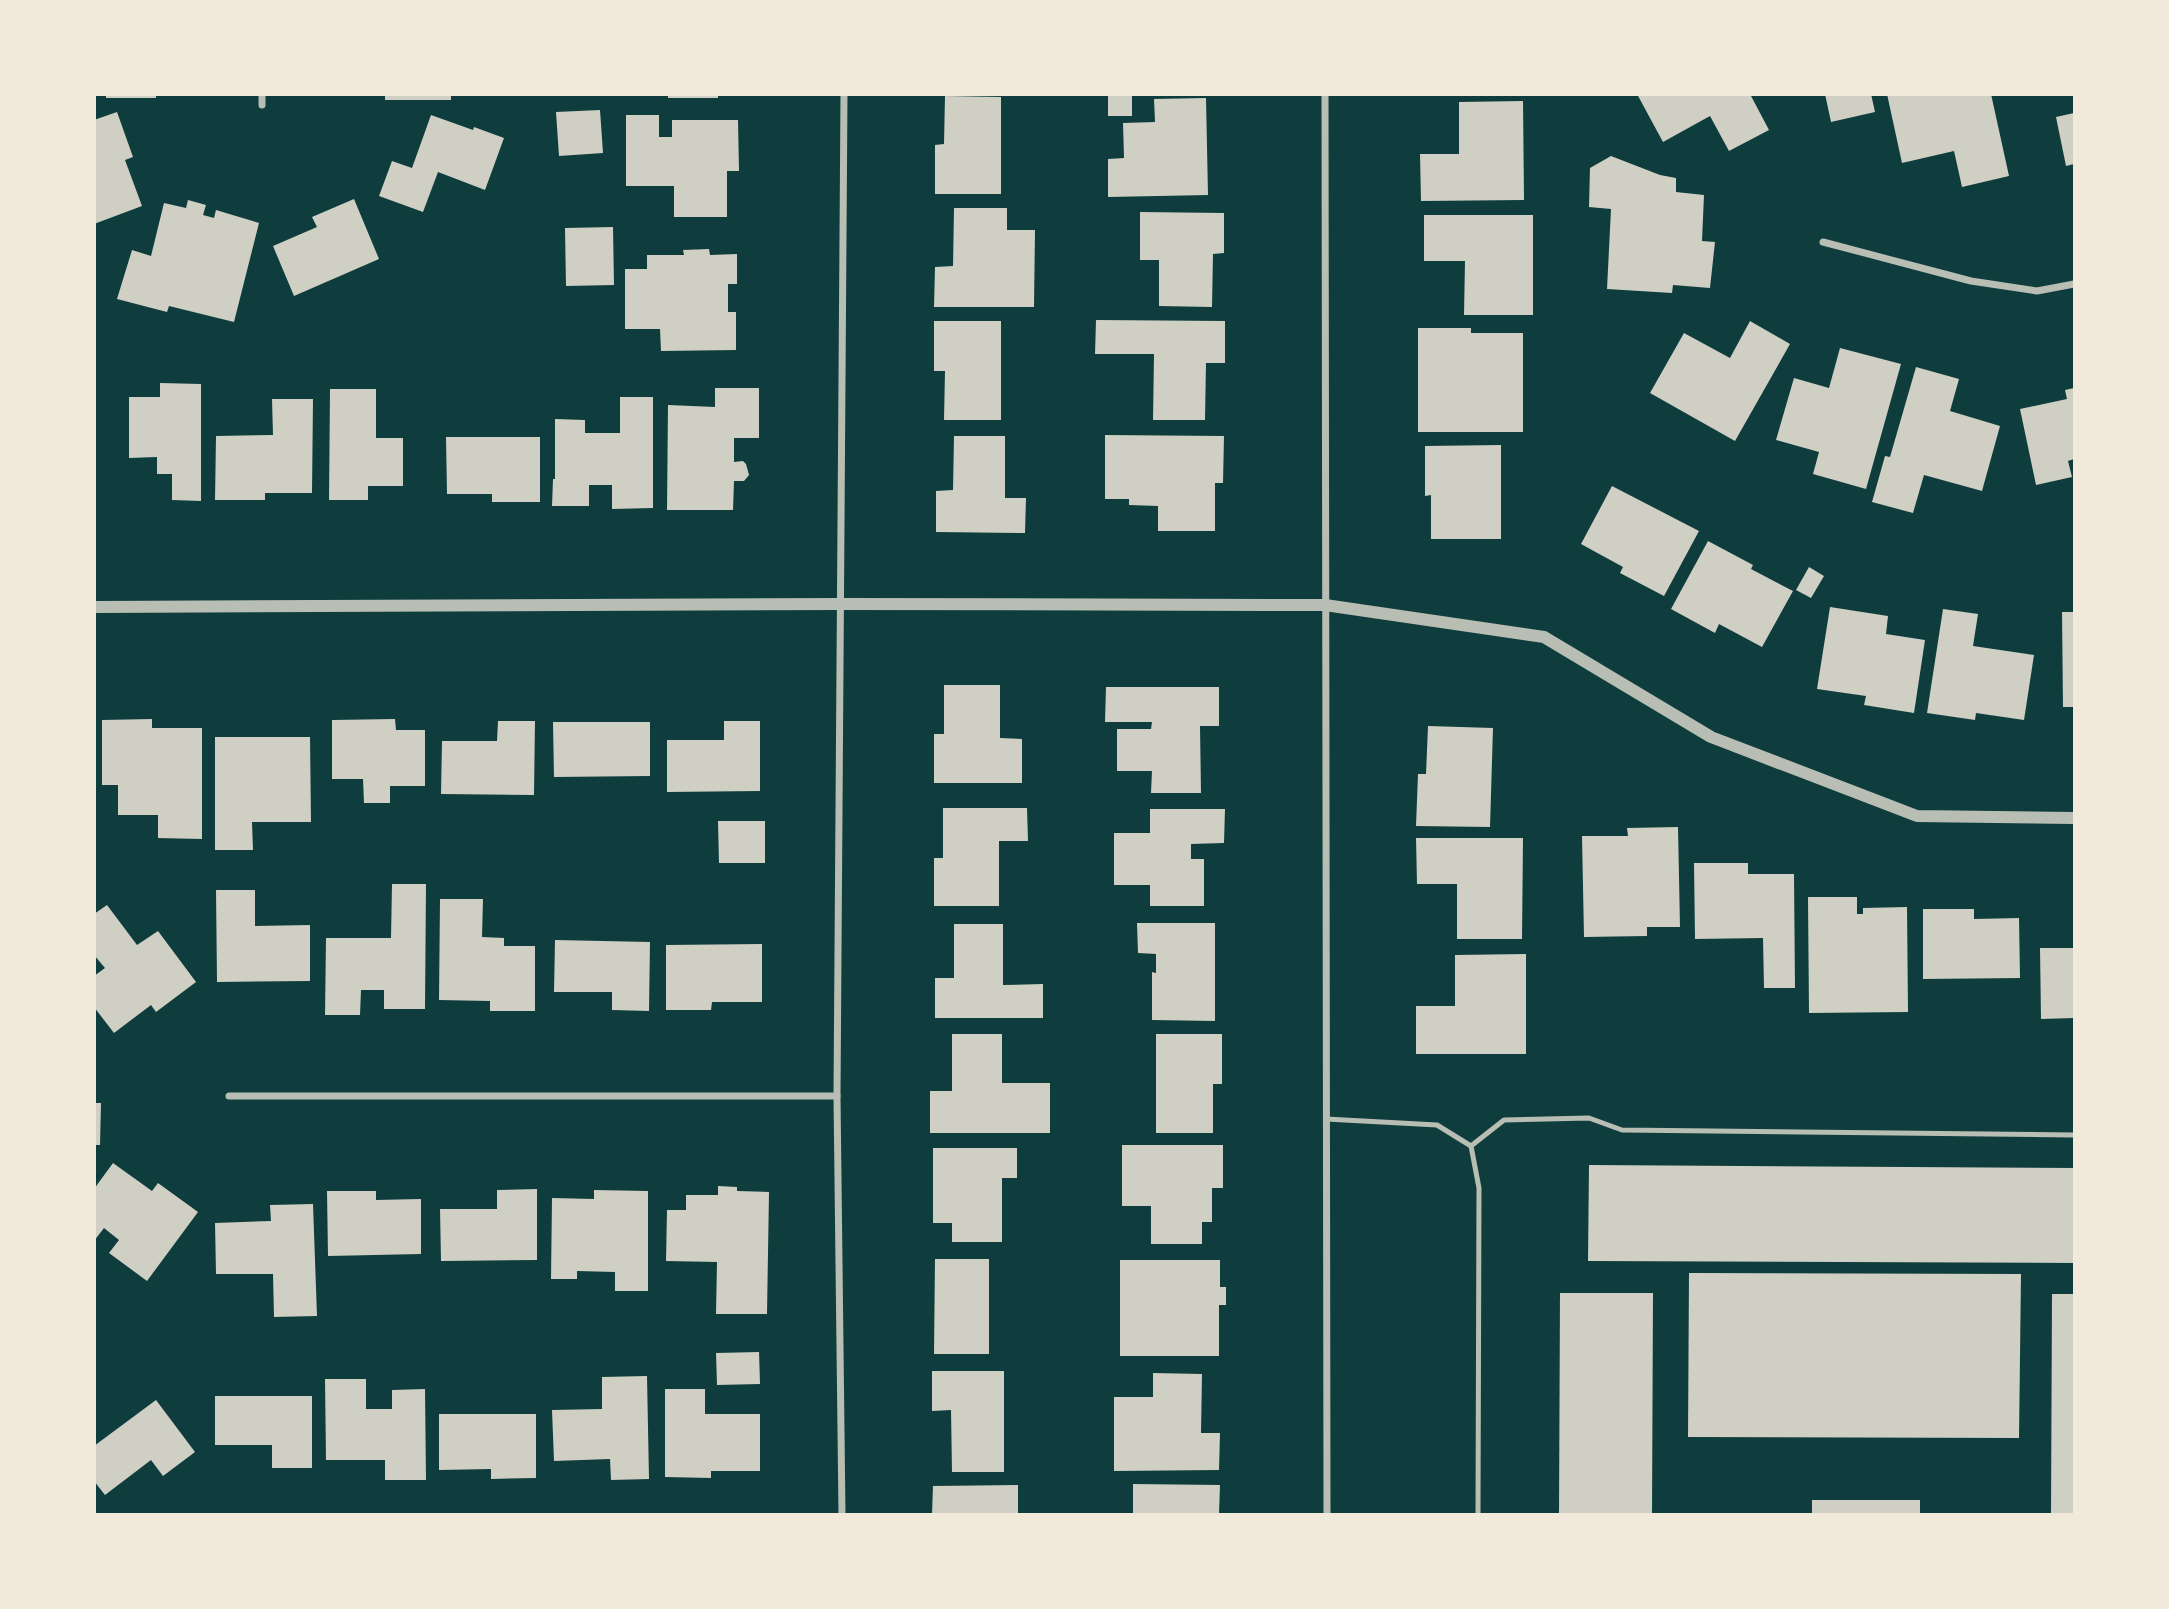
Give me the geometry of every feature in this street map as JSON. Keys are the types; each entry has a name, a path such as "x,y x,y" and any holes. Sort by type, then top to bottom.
{"street":[{"path":"262,94 262,106"},
{"path":"842,1514 837,1096 844,94"},
{"path":"1325,94 1327,1514"},
{"path":"1824,242 1971,281 2037,291 2074,284"},
{"path":"94,607 1325,605 1544,637 1711,737 1917,816 2074,818"},
{"path":"229,1096 837,1096"}],"lane":[{"path":"1471,1146 1504,1120 1589,1118 1622,1130 2074,1135"},
{"path":"1326,1119 1437,1125 1471,1146 1479,1188 1478,1514"}],"building":[{"path":"106,94 156,94 156,98 106,98"},
{"path":"385,94 451,94 451,100 385,100"},
{"path":"668,94 718,94 718,98 668,98"},
{"path":"1637,94 1750,94 1769,130 1729,151 1710,116 1663,142"},
{"path":"1825,94 1871,94 1875,112 1831,122"},
{"path":"1887,94 1991,94 2009,176 1962,187 1954,151 1902,163"},
{"path":"1108,95 1132,95 1132,116 1108,116"},
{"path":"945,96 1001,97 1001,194 935,194 935,145 944,144"},
{"path":"1206,98 1208,195 1108,197 1108,159 1124,158 1123,123 1155,122 1154,99"},
{"path":"1523,101 1524,200 1421,201 1420,154 1459,154 1459,102"},
{"path":"600,110 603,153 559,156 556,112"},
{"path":"117,112 133,157 125,160 142,206 94,224 94,120"},
{"path":"2074,113 2074,164 2066,166 2056,117"},
{"path":"431,115 504,138 485,190 438,172 423,212 379,196 392,161 412,168"},
{"path":"626,115 659,115 659,137 672,137 672,120 738,120 739,171 727,171 727,217 674,217 674,186 626,186"},
{"path":"1611,156 1660,175 1676,178 1676,192 1704,195 1702,241 1715,242 1710,288 1673,285 1672,293 1607,289 1611,209 1589,207 1590,168"},
{"path":"354,199 379,259 294,296 273,246 317,227 312,217"},
{"path":"188,200 206,205 203,215 214,218 216,210 259,223 234,322 169,306 167,312 117,299 132,250 151,256 164,203 186,208"},
{"path":"954,208 1007,208 1007,230 1035,230 1034,307 934,307 935,267 953,266"},
{"path":"1140,212 1224,213 1224,253 1213,254 1212,307 1159,306 1159,260 1140,260"},
{"path":"1424,215 1533,215 1533,315 1464,315 1465,261 1424,261"},
{"path":"613,227 614,285 566,286 565,228"},
{"path":"709,249 710,255 737,254 737,284 728,284 728,312 736,312 736,350 661,351 660,329 625,329 625,269 647,269 647,255 684,255 683,250"},
{"path":"1096,320 1225,321 1225,363 1206,363 1205,420 1153,420 1154,354 1095,354"},
{"path":"934,321 1001,321 1001,420 944,420 945,371 934,371"},
{"path":"1750,321 1790,344 1735,441 1650,393 1684,333 1730,358"},
{"path":"1418,328 1471,328 1471,333 1523,333 1523,432 1418,432"},
{"path":"1840,348 1901,364 1866,489 1813,474 1819,452 1776,440 1794,378 1829,388"},
{"path":"1916,367 1959,379 1950,411 2000,426 1982,491 1924,475 1913,513 1872,502 1885,456 1890,457"},
{"path":"160,383 201,384 201,501 172,500 172,474 157,474 157,457 129,458 129,397 160,397"},
{"path":"715,388 759,388 759,438 734,438 734,462 743,461 749,475 744,481 734,481 733,510 667,510 668,405 715,407"},
{"path":"2074,388 2074,459 2068,461 2072,477 2036,485 2020,409 2067,399 2065,390"},
{"path":"330,389 376,389 376,438 403,438 403,486 368,486 368,500 329,500"},
{"path":"620,397 653,397 653,508 612,509 612,485 589,485 589,506 552,506 555,419 585,420 585,433 620,433"},
{"path":"272,399 313,399 312,493 265,493 265,500 215,500 216,436 273,435"},
{"path":"1105,435 1224,436 1223,483 1215,483 1215,531 1158,531 1158,506 1129,505 1129,499 1105,499"},
{"path":"954,436 1005,436 1005,498 1026,498 1025,533 936,532 936,491 953,490"},
{"path":"446,437 540,437 540,502 492,502 492,494 447,494"},
{"path":"1501,445 1501,539 1431,539 1431,495 1425,496 1425,446"},
{"path":"1612,486 1699,531 1664,596 1620,573 1623,567 1581,544"},
{"path":"1708,541 1753,565 1751,569 1793,591 1762,647 1719,624 1715,633 1671,609"},
{"path":"1809,567 1824,576 1811,598 1796,590"},
{"path":"1830,607 1888,616 1886,634 1925,640 1914,713 1864,705 1866,696 1817,689"},
{"path":"1943,609 1978,614 1973,646 2034,655 2024,720 1976,713 1975,720 1927,713"},
{"path":"2062,612 2074,612 2074,707 2063,707"},
{"path":"944,685 1000,685 1000,738 1022,739 1022,783 934,783 934,734 944,734"},
{"path":"1106,687 1219,687 1219,726 1200,726 1201,793 1151,793 1152,771 1117,771 1117,729 1151,729 1152,722 1105,722"},
{"path":"152,719 152,728 202,728 202,839 158,838 158,815 118,815 118,785 102,785 102,720"},
{"path":"395,719 396,730 425,730 425,786 390,786 390,803 364,803 363,779 332,779 332,720"},
{"path":"498,721 535,721 534,795 441,794 442,741 497,741"},
{"path":"724,721 760,721 760,791 667,792 667,740 724,740"},
{"path":"553,722 650,722 650,776 554,777"},
{"path":"1428,726 1493,728 1490,827 1416,826 1418,774 1426,774"},
{"path":"215,737 310,737 311,822 252,822 253,850 215,850"},
{"path":"943,808 1027,808 1028,841 999,841 999,906 934,906 934,858 943,858"},
{"path":"1150,809 1225,809 1224,843 1191,844 1191,859 1204,859 1204,906 1150,906 1150,885 1114,885 1114,833 1150,833"},
{"path":"718,821 765,821 765,863 719,863"},
{"path":"1678,827 1680,927 1647,927 1647,936 1584,937 1582,836 1628,836 1627,828"},
{"path":"1416,838 1523,838 1522,939 1457,939 1457,884 1417,884"},
{"path":"1694,863 1748,863 1748,874 1794,874 1795,988 1764,988 1763,938 1695,939"},
{"path":"392,884 426,884 425,1009 384,1009 384,990 361,990 360,1015 325,1015 326,938 391,938"},
{"path":"216,890 255,890 255,926 310,925 310,981 217,982"},
{"path":"1808,897 1857,897 1857,914 1863,914 1863,908 1907,907 1908,1012 1809,1013"},
{"path":"440,899 483,899 482,937 504,938 504,946 535,946 535,1011 490,1011 490,1001 439,1000"},
{"path":"107,905 137,945 158,931 196,982 156,1012 151,1005 114,1033 94,1007 94,976 105,968 94,955 94,914"},
{"path":"1923,909 1974,909 1974,919 2019,918 2020,978 1923,979"},
{"path":"1137,923 1215,923 1215,1021 1152,1020 1152,972 1156,973 1156,954 1138,953"},
{"path":"954,924 1003,924 1003,985 1043,984 1043,1018 935,1018 935,978 954,978"},
{"path":"555,940 650,942 649,1011 612,1010 612,992 554,992"},
{"path":"762,944 762,1002 712,1002 711,1010 666,1010 666,945"},
{"path":"2040,948 2074,948 2074,1018 2041,1019"},
{"path":"1526,954 1526,1054 1416,1054 1416,1006 1455,1006 1455,955"},
{"path":"952,1034 1002,1034 1002,1083 1050,1083 1050,1133 930,1133 930,1091 952,1091"},
{"path":"1156,1034 1222,1034 1222,1084 1213,1084 1213,1133 1156,1133"},
{"path":"94,1103 101,1103 100,1145 94,1145"},
{"path":"1122,1145 1223,1145 1223,1188 1212,1188 1212,1222 1202,1222 1202,1244 1151,1244 1151,1206 1122,1206"},
{"path":"933,1148 1017,1148 1017,1178 1002,1178 1002,1242 952,1242 952,1223 933,1223"},
{"path":"113,1163 152,1191 158,1183 198,1212 147,1281 109,1253 119,1240 104,1228 94,1241 94,1189"},
{"path":"1589,1165 2074,1168 2074,1263 1588,1261"},
{"path":"718,1186 737,1187 737,1191 769,1192 767,1314 716,1314 717,1262 666,1261 667,1210 686,1210 686,1195 718,1195"},
{"path":"537,1189 537,1260 441,1261 440,1209 497,1209 497,1190"},
{"path":"594,1190 648,1191 648,1291 615,1291 615,1272 577,1271 577,1279 551,1279 552,1198 594,1199"},
{"path":"327,1191 376,1191 376,1200 421,1199 421,1254 328,1256"},
{"path":"313,1204 317,1316 274,1317 273,1274 216,1274 215,1223 271,1221 270,1205"},
{"path":"935,1259 989,1259 989,1354 934,1354"},
{"path":"1120,1260 1220,1260 1220,1287 1226,1287 1226,1305 1219,1305 1219,1356 1120,1356"},
{"path":"1689,1273 2021,1274 2019,1438 1688,1437"},
{"path":"1560,1293 1653,1293 1652,1514 1559,1514"},
{"path":"2052,1294 2074,1294 2074,1514 2051,1514"},
{"path":"759,1352 760,1384 717,1385 716,1353"},
{"path":"932,1371 1004,1371 1004,1472 952,1472 951,1410 932,1411"},
{"path":"1153,1373 1202,1374 1201,1433 1220,1433 1219,1470 1114,1471 1114,1397 1153,1397"},
{"path":"647,1376 649,1479 611,1480 610,1459 554,1461 552,1410 602,1409 602,1377"},
{"path":"325,1379 366,1379 366,1409 392,1409 392,1390 425,1389 426,1480 385,1480 385,1460 326,1460"},
{"path":"665,1389 705,1389 705,1414 760,1414 760,1471 711,1471 711,1478 665,1477"},
{"path":"215,1396 312,1396 312,1468 272,1468 272,1445 215,1445"},
{"path":"156,1400 195,1452 163,1476 151,1460 105,1495 94,1481 94,1446"},
{"path":"439,1414 536,1414 536,1478 491,1479 491,1469 439,1470"},
{"path":"1133,1484 1220,1485 1219,1514 1133,1514"},
{"path":"1018,1485 1018,1514 932,1514 933,1486"},
{"path":"1812,1500 1920,1500 1920,1514 1812,1514"}]}
